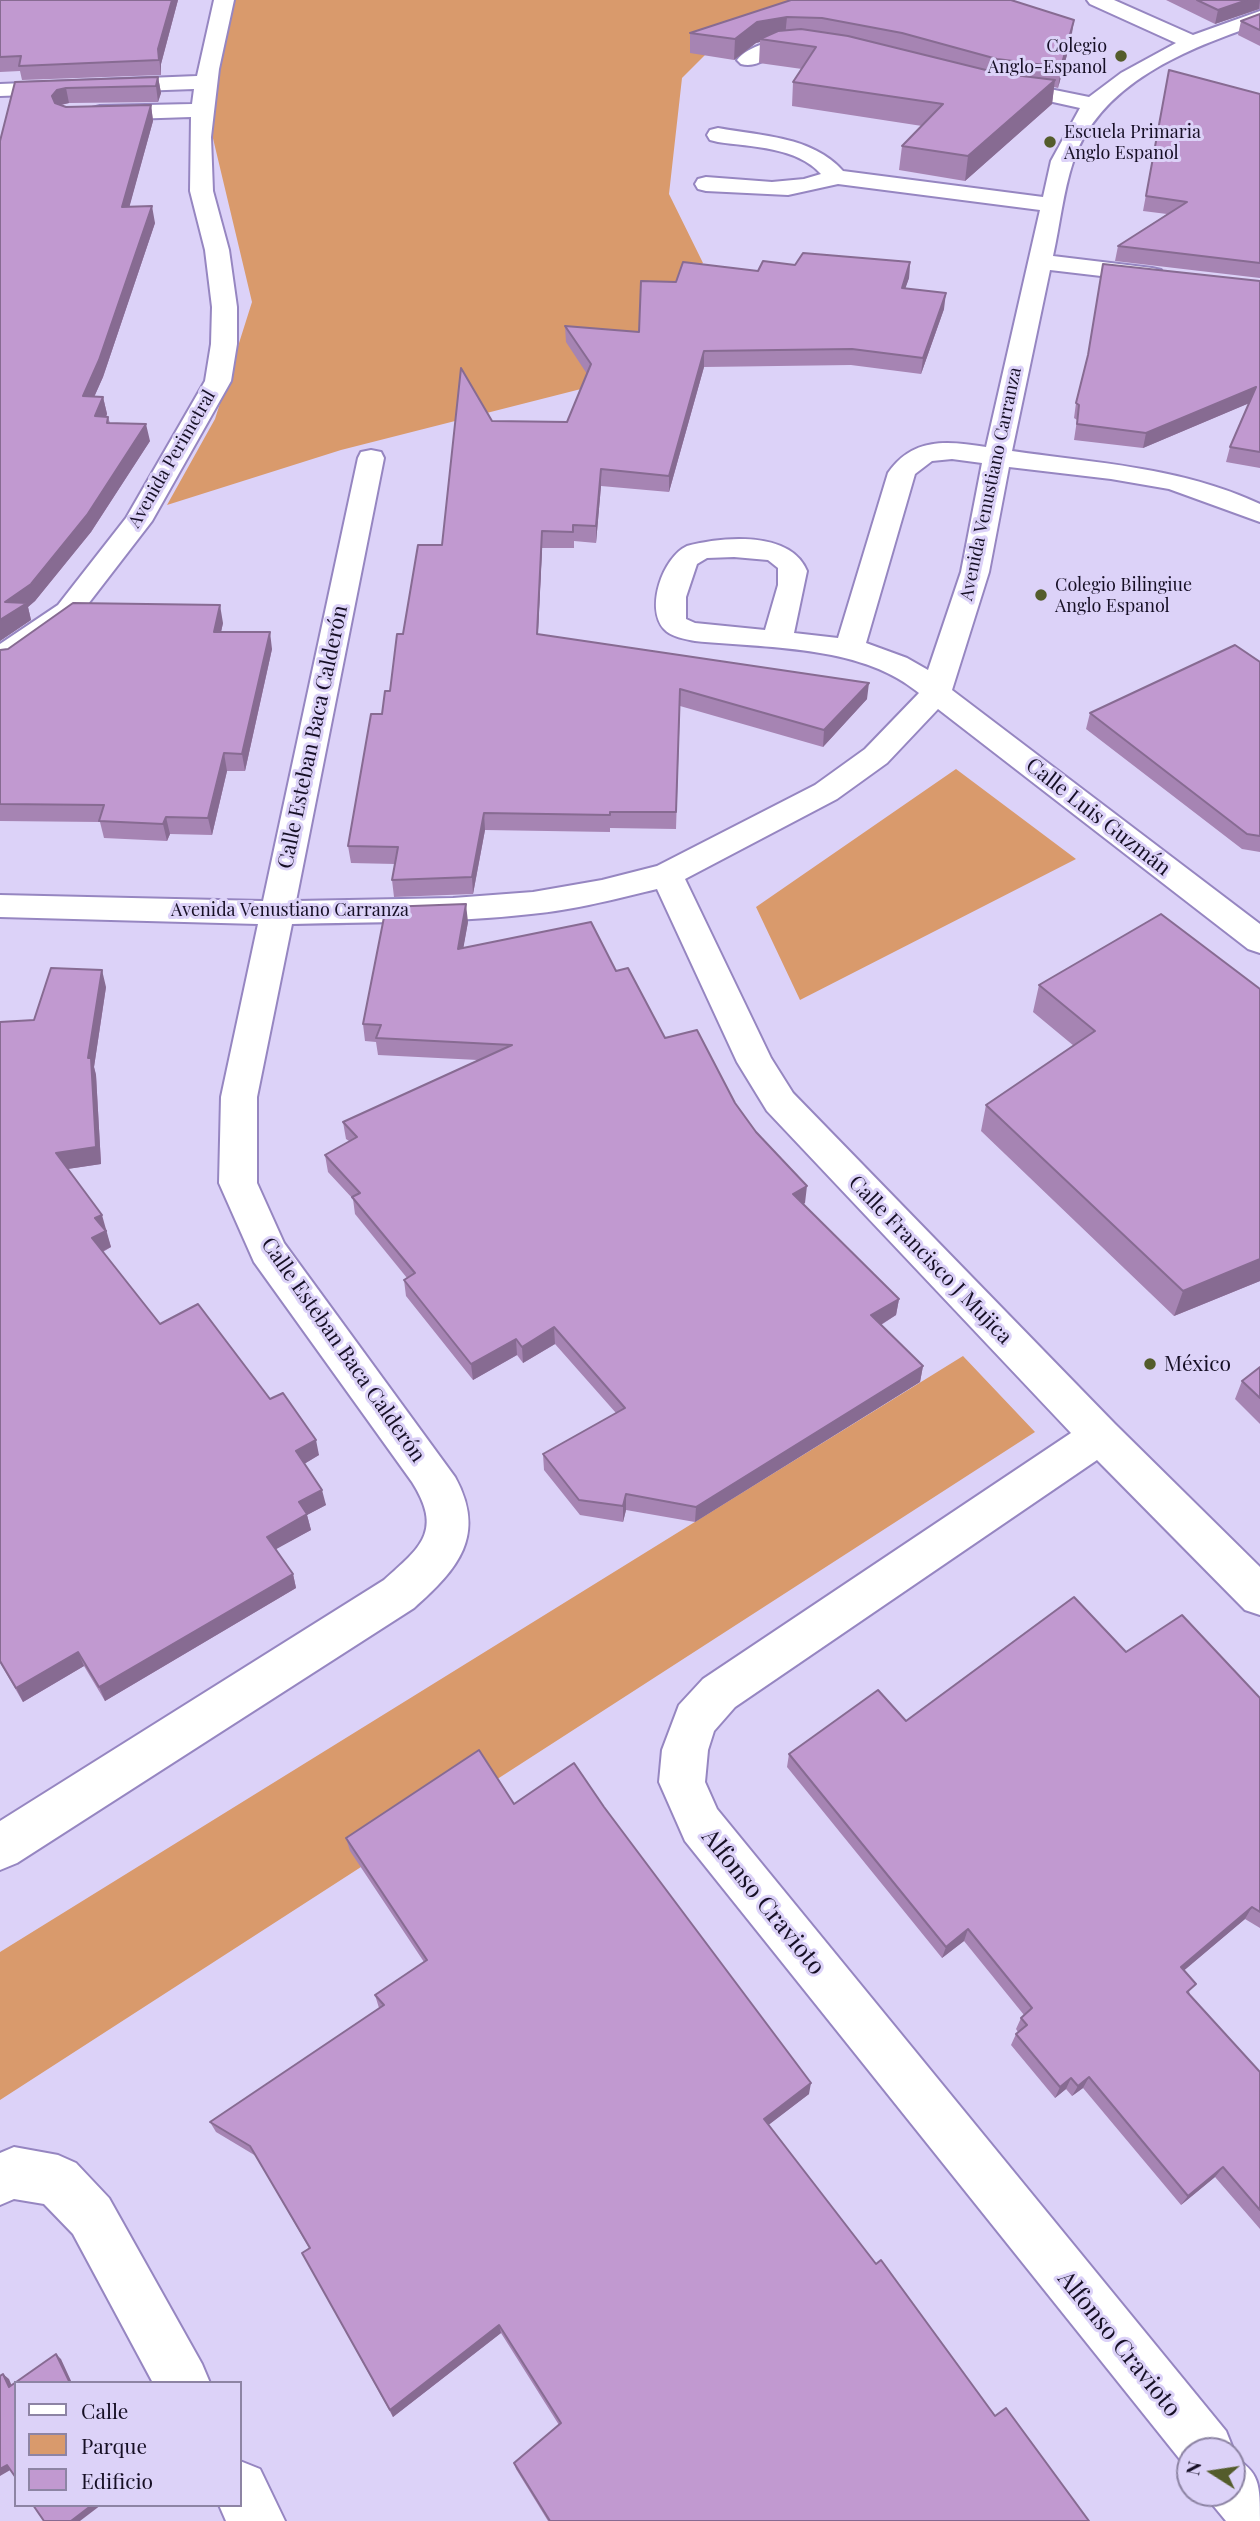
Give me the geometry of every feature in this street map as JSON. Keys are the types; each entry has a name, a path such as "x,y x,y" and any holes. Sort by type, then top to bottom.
{"street":[{"name":"Avenida Perimetral","path":"0,658 68,611 76,601 138,521 218,381 224,357 225,286 201,188 201,110 204,82 224,0"},
{"path":"1097,0 1194,43"},
{"name":"Avenida Venustiano Carranza","path":"0,906 277,913 453,909 533,903 602,891 667,875 826,792 876,756 936,693 975,572 996,457 1062,161 1094,106 1156,72 1194,43 1230,26 1260,17"},
{"path":"748,60 769,48 784,44 836,50"},
{"path":"987,80 1094,106"},
{"path":"0,90 204,82"},
{"path":"80,113 201,110"},
{"path":"718,135 816,156 836,177"},
{"path":"706,184 789,190 813,187 836,177 1053,205"},
{"path":"1040,262 1172,277"},
{"path":"849,648 902,473 912,460 932,452 996,457 1138,475 1184,484 1230,498 1260,514"},
{"name":"Calle Esteban Baca Calderón","path":"0,1847 399,1594 431,1565 448,1534 446,1503 427,1469 268,1251 238,1183 239,1097 371,458"},
{"path":"722,548 779,555 789,562 793,573 777,640 695,632 677,627 671,618 669,607 682,564 691,554 722,548"},
{"name":"Calle Luis Guzmán","path":"777,640 849,648 901,665 922,678 936,693 1260,941"},
{"name":"Calle Francisco J Mujica","path":"667,875 755,1062 780,1102 1100,1436 1260,1596"},
{"name":"Alfonso Cravioto","path":"1100,1436 719,1693 695,1720 685,1750 682,1782 701,1825 1195,2437"},
{"path":"0,2179 14,2174 58,2181 91,2216 121,2265 182,2381"},
{"path":"242,2493 257,2521"},
{"path":"1246,2500 1260,2518"}],"green space":[{"path":"231,0 843,0 723,37 682,78 669,194 703,263 680,276 699,359 341,450 167,505 215,419 252,302 206,109"},
{"path":"956,769 1076,859 800,1000 756,907"},
{"path":"963,1356 1035,1432 0,2100 0,1952"}],"building":[{"path":"0,0 172,0 158,49 159,60 19,66 21,56 0,57"},
{"path":"791,0 1011,0 1074,20 1061,67 997,59 902,33 822,18 787,17 757,22 735,39 690,33"},
{"path":"1197,0 1247,0 1218,10"},
{"path":"1260,14 1260,30 1241,21"},
{"path":"801,29 848,36 998,73 1055,80 968,156 902,146 943,104 793,82 816,47 760,39 778,31"},
{"path":"1169,70 1260,94 1260,263 1118,246 1187,202 1146,196"},
{"path":"158,77 156,86 66,88 57,90 52,96 55,103 66,107 151,105 122,207 152,206 99,360 83,396 103,397 95,416 108,417 107,423 146,424 87,515 31,584 5,602 27,603 0,620 0,141 15,82"},
{"path":"803,253 910,262 902,288 946,293 923,358 852,349 704,351 669,476 601,469 596,526 573,525 573,532 542,531 537,634 869,683 824,730 680,689 676,812 610,812 610,815 484,813 472,877 392,880 398,847 348,846 371,714 382,714 385,691 390,691 397,634 403,634 418,545 442,545 461,368 492,421 567,422 591,364 565,326 639,332 641,281 676,282 683,262 758,271 763,261 795,265"},
{"path":"1103,264 1260,281 1260,452 1230,447 1256,387 1146,433 1077,424 1079,405 1076,403 1088,355"},
{"path":"73,603 220,605 214,632 270,632 242,754 224,753 208,818 166,817 163,824 99,821 104,805 0,804 0,650 8,649"},
{"path":"1235,645 1260,662 1260,836 1247,834 1090,713"},
{"path":"466,904 458,949 591,922 616,971 628,968 665,1038 697,1030 735,1103 756,1132 807,1186 793,1194 899,1299 871,1315 923,1366 696,1507 626,1494 623,1506 579,1500 543,1454 625,1408 554,1327 522,1347 516,1339 471,1364 404,1280 415,1273 352,1197 360,1193 325,1155 357,1137 343,1122 512,1045 376,1038 381,1025 363,1024 386,907"},
{"path":"1161,914 1260,989 1260,1259 1183,1291 986,1105 1095,1031 1039,985"},
{"path":"51,968 102,970 88,1058 91,1058 96,1147 56,1153 102,1215 95,1218 106,1231 92,1238 160,1324 198,1304 270,1399 283,1393 316,1440 296,1451 322,1490 299,1502 307,1514 267,1537 293,1574 99,1687 78,1652 16,1688 0,1661 0,1022 34,1020"},
{"path":"1260,1367 1260,1398 1242,1381"},
{"path":"1074,1597 1126,1652 1182,1615 1260,1698 1260,1912 1252,1907 1181,1967 1196,1984 1187,1992 1260,2072 1260,2210 1223,2167 1188,2196 1089,2077 1078,2086 1071,2078 1060,2087 1016,2034 1027,2025 1021,2018 1032,2008 968,1929 946,1947 789,1754 878,1690 906,1721"},
{"path":"479,1750 514,1804 574,1763 811,2083 764,2119 876,2264 881,2260 995,2416 1006,2408 1089,2521 550,2521 514,2463 561,2423 499,2325 390,2410 302,2253 310,2248 250,2146 210,2122 384,2005 375,1995 427,1960 346,1838"},
{"path":"56,2354 69,2381 18,2381"},
{"path":"3,2374 9,2387 14,2383 14,2475 7,2465 0,2469 0,2376"},
{"path":"34,2507 89,2507 71,2521 44,2521"}],"place":[{"name":"Colegio Anglo-Espanol","path":"1121,56"},
{"name":"Escuela Primaria Anglo Espanol","path":"1050,142"},
{"name":"Colegio Bilingiue Anglo Espanol","path":"1041,595"},
{"name":"México","path":"1150,1364"}]}
